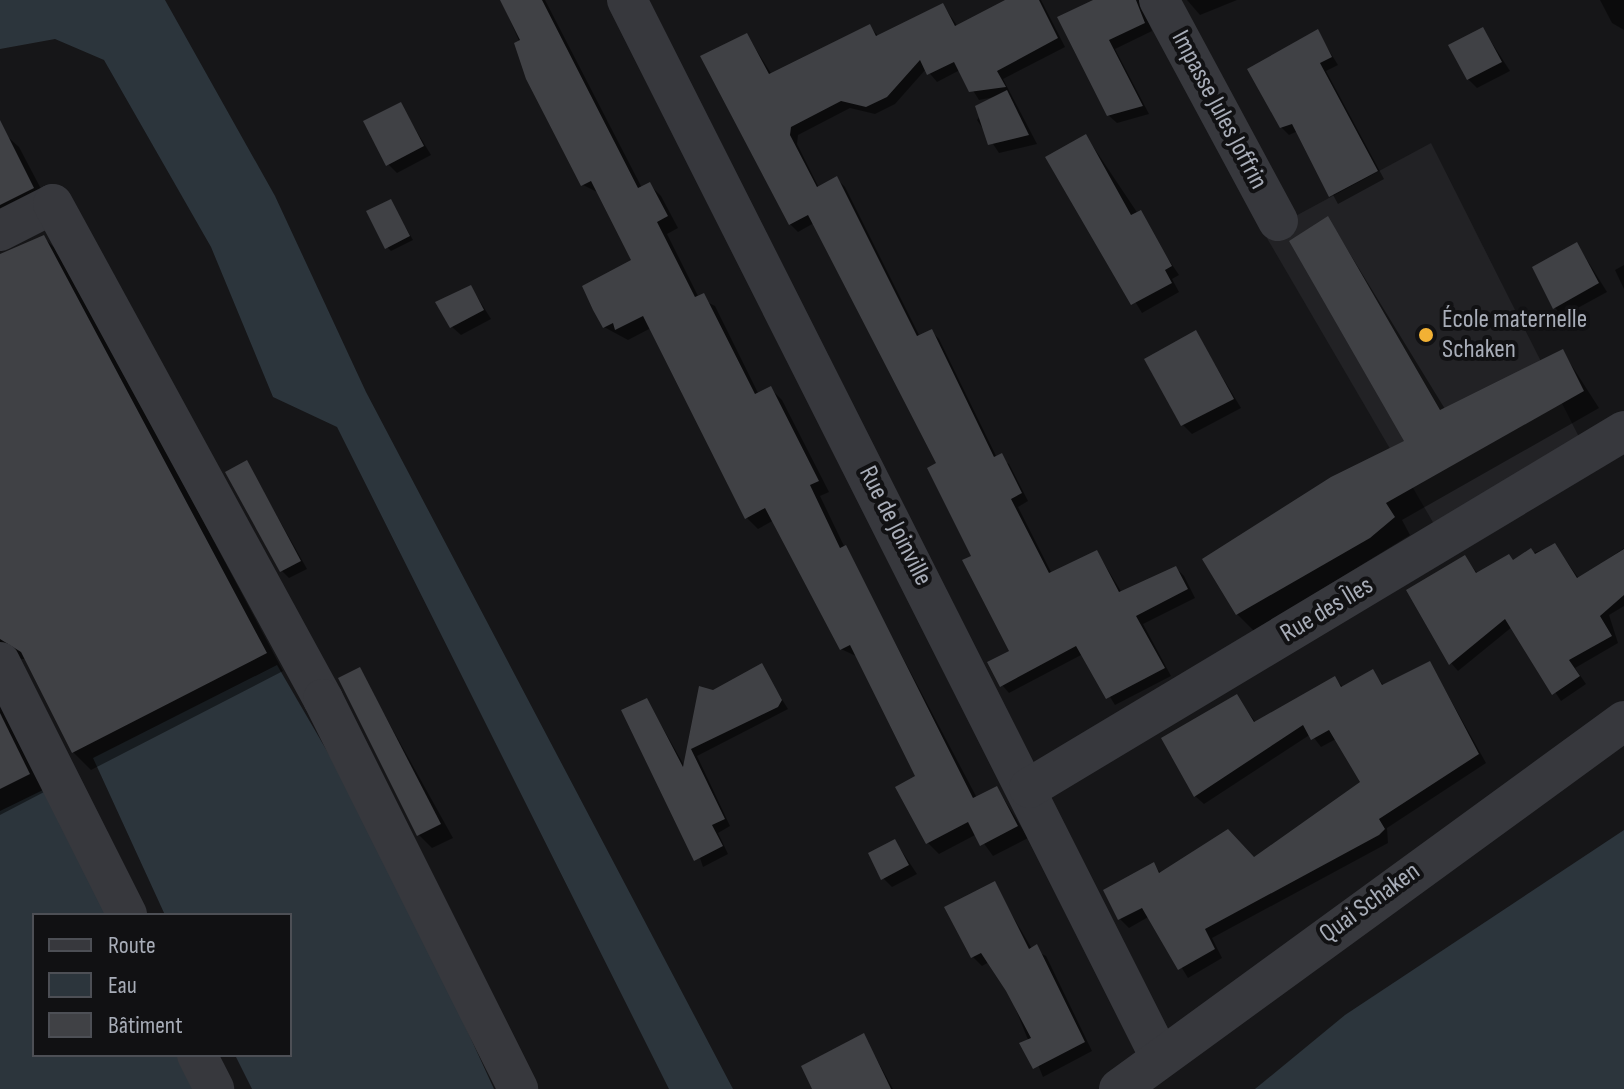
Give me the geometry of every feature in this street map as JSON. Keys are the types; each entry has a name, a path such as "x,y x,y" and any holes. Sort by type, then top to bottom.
{"street":[{"name":"Rue de Joinville","path":"627,0 1029,788 1159,1055"},
{"name":"Impasse Jules Joffrin","path":"1159,0 1278,221"},
{"path":"0,231 53,204 323,699 518,1089"},
{"name":"Rue des Îles","path":"1029,788 1624,431"},
{"path":"0,662 126,913"},
{"name":"Quai Schaken","path":"1119,1089 1159,1055 1624,721"},
{"path":"198,1057 214,1089"}],"shaded area":[{"name":"École maternelle Schaken","path":"1431,143 1579,437 1434,524 1264,233"}],"water":[{"path":"0,0 165,0 275,196 366,392 733,1089 669,1089 337,427 273,397 211,247 104,60 55,39 0,49"},
{"path":"277,665 384,849 494,1089 252,1089 236,1057 292,1057 292,913 164,913 93,758"},
{"path":"45,789 107,913 32,913 32,1057 179,1057 196,1089 0,1089 0,811"},
{"path":"1624,830 1624,1089 1255,1089 1345,1015"}],"building":[{"path":"500,0 542,0 638,188 650,182 668,216 657,222 695,297 704,293 755,394 771,386 819,481 810,485 840,548 846,545 973,798 997,786 1018,826 980,846 968,822 926,844 895,787 915,776 850,645 840,650 765,508 745,519 643,316 615,330 613,323 603,328 593,310 582,286 631,260 591,181 581,186 526,79 514,43 520,40"},
{"path":"1005,0 1039,0 1058,38 997,71 1006,87 969,92 954,62 927,75 920,60 887,97 866,107 841,101 791,127 790,135 817,187 837,176 917,336 932,329 994,457 1002,453 1022,493 1011,499 1049,573 1097,550 1119,592 1176,566 1188,589 1136,616 1165,668 1106,699 1076,646 1000,687 987,662 1009,651 962,560 971,556 927,468 936,463 808,215 789,225 700,56 747,33 769,74 870,24 876,36 943,3 955,26"},
{"path":"1093,0 1136,0 1145,23 1109,40 1143,106 1107,116 1057,17"},
{"path":"1483,27 1502,62 1467,80 1448,45"},
{"path":"1318,29 1332,57 1320,63 1378,171 1329,197 1292,124 1280,128 1247,69"},
{"path":"1007,90 1029,135 988,145 975,106"},
{"path":"401,102 424,146 386,166 363,121"},
{"path":"0,120 34,188 0,205"},
{"path":"1086,134 1131,215 1141,210 1172,266 1165,270 1172,283 1131,305 1045,157"},
{"path":"391,199 410,236 385,249 366,211"},
{"path":"1328,216 1440,410 1563,349 1584,391 1386,503 1395,517 1370,538 1236,615 1202,559 1331,477 1404,441 1289,241"},
{"path":"44,235 267,653 72,753 21,652 0,639 0,254"},
{"path":"1577,242 1599,283 1553,309 1532,267"},
{"path":"471,285 484,310 450,328 435,302"},
{"path":"1196,330 1234,399 1181,426 1144,359"},
{"path":"247,460 301,561 280,572 225,472"},
{"path":"1555,543 1577,578 1624,549 1624,595 1600,616 1612,636 1569,660 1580,676 1552,695 1505,619 1449,665 1406,590 1465,555 1476,573 1509,554 1513,560 1531,548 1535,554"},
{"path":"1430,661 1479,754 1379,819 1385,829 1379,835 1205,929 1215,949 1178,970 1142,908 1118,920 1103,890 1154,862 1159,873 1228,829 1254,857 1360,782 1329,730 1311,740 1303,725 1194,797 1161,738 1237,694 1254,722 1335,676 1341,687 1373,669 1382,685"},
{"path":"762,663 782,700 778,707 691,749 725,819 712,825 723,846 694,861 621,710 647,698 683,767 699,686 713,690"},
{"path":"360,667 441,824 417,836 338,678"},
{"path":"0,713 30,774 0,789"},
{"path":"895,839 909,865 881,880 868,853"},
{"path":"995,881 1029,949 1037,944 1085,1042 1033,1069 1019,1043 1031,1038 1006,991 981,953 971,958 944,907"},
{"path":"864,1033 891,1089 812,1089 801,1066"}],"place":[{"name":"École maternelle Schaken","path":"1426,335"}]}
